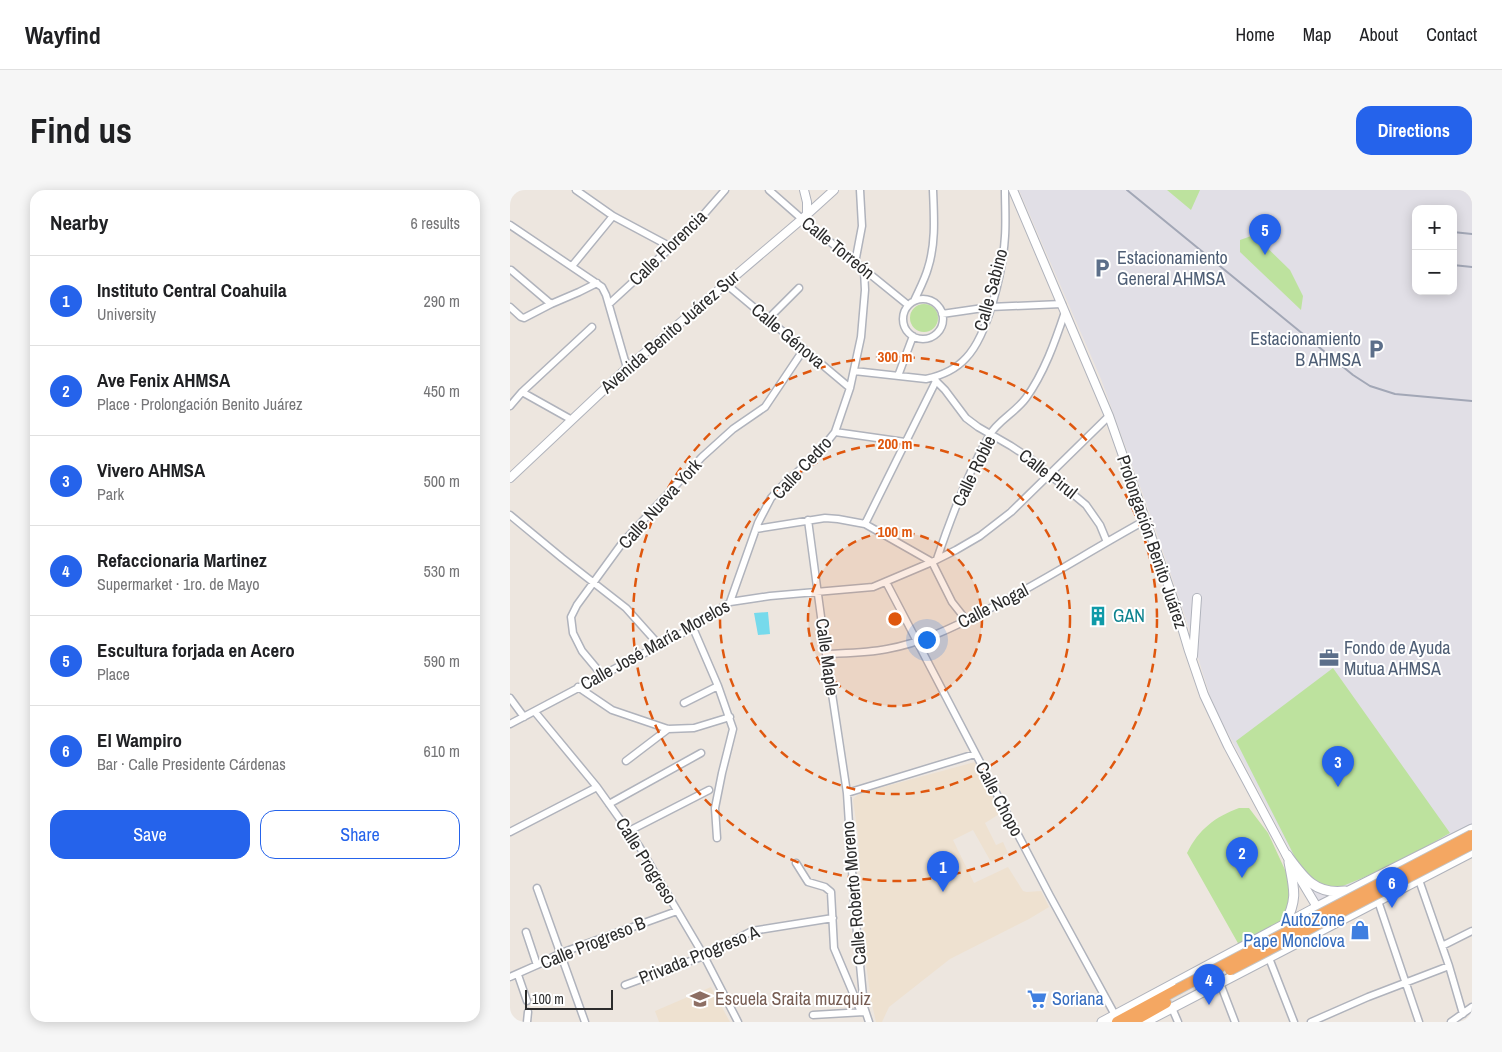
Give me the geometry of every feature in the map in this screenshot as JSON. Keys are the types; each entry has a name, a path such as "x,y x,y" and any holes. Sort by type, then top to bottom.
{"highway":[{"path":"1132,1022 1179,992 1472,835"},
{"path":"1116,1019 1179,992 1472,844"}],"main road":[{"path":"1102,1022 1116,1019 1317,907 1472,829"},
{"path":"1146,1022 1472,852"},
{"path":"1288,859 1302,875 1316,886 1328,892 1350,891"},
{"path":"1284,925 1294,899 1294,885 1288,859"}],"street":[{"path":"576,190 613,216 671,247"},
{"name":"Calle Florencia","path":"608,304 671,247 726,190"},
{"name":"Calle Torreón","path":"769,190 804,217 855,263 908,305"},
{"path":"804,190 807,202 804,217"},
{"name":"Avenida Benito Juárez Sur","path":"510,478 627,368 834,190"},
{"path":"855,263 862,226 860,190"},
{"path":"914,301 930,260 934,226 933,190"},
{"name":"Calle Sabino","path":"854,371 915,379 934,379 966,358 980,336 999,276 1004,250 1005,190"},
{"name":"Prolongación Benito Juárez","path":"1013,190 1109,416 1207,701 1228,746 1288,859 1328,927"},
{"path":"572,266 613,216"},
{"path":"510,225 597,283 604,291 627,368"},
{"path":"511,270 551,304"},
{"name":"Calle Cedro","path":"730,602 760,518 775,494 819,452 835,432 850,388 861,337 864,309 864,270"},
{"path":"510,306 524,318 597,283"},
{"name":"Calle Génova","path":"726,284 850,388"},
{"path":"768,320 799,288"},
{"path":"929,300 938,307 942,314 941,326 930,337 913,336 904,325 904,311 914,301 929,300"},
{"path":"942,314 990,307 1063,308"},
{"name":"Calle Roble","path":"934,561 953,513 990,434 1027,397 1048,357 1063,308"},
{"path":"510,406 522,392 592,327"},
{"path":"898,376 913,336"},
{"name":"Calle Nueva York","path":"602,675 576,642 571,623 573,612 593,582 634,530 702,457 733,429 764,407 804,349"},
{"path":"865,524 934,379"},
{"name":"Calle Pirul","path":"934,379 945,390 966,418 978,428 1032,459 1086,505 1100,525 1107,542"},
{"path":"522,392 572,420"},
{"name":"Calle José María Morelos","path":"510,724 660,646 692,628 730,602 770,596 868,588 934,561 980,536 1011,512 1109,416"},
{"path":"835,432 905,442"},
{"path":"510,515 626,608 660,646"},
{"path":"756,529 825,518 865,524 934,561 952,602 967,621"},
{"name":"Calle Maple","path":"808,520 846,793"},
{"name":"Calle Nogal","path":"826,654 886,650 918,642 967,621 1010,598 1146,520"},
{"name":"Calle Chopo","path":"886,582 1116,1019"},
{"path":"1192,661 1197,598"},
{"path":"692,628 730,717 733,734 722,774 715,814 717,838"},
{"path":"684,703 718,686"},
{"path":"578,688 612,710 668,729 694,728 730,717"},
{"path":"510,698 524,717"},
{"name":"Calle Progreso","path":"535,712 610,804 629,831 655,871 704,956 738,1022"},
{"path":"626,761 668,729"},
{"path":"610,804 701,753"},
{"path":"846,793 975,754"},
{"path":"510,832 597,788"},
{"path":"629,831 709,790"},
{"name":"Calle Roberto Moreno","path":"846,793 863,1012 869,1022"},
{"path":"796,863 808,882 825,887 831,892 834,948 863,1012 813,1015"},
{"path":"1419,880 1449,966 1463,1014"},
{"path":"537,888 585,1022"},
{"path":"1378,902 1419,1022"},
{"name":"Calle Progreso B","path":"510,977 537,966 561,953 677,911"},
{"name":"Privada Progreso A","path":"625,985 704,956 752,931 833,918"},
{"path":"1442,946 1472,931"},
{"path":"526,932 537,966"},
{"path":"1269,958 1294,1022"},
{"path":"1311,1022 1405,982 1449,966"},
{"path":"518,974 527,1002"},
{"path":"1220,984 1236,1022"},
{"path":"1451,1022 1472,1007"},
{"path":"1172,1008 1178,1022"},
{"path":"527,1022 528,1012"}],"shaded area":[{"path":"1019,190 1472,190 1472,840 1325,916 1210,696 1153,522 1101,379"},
{"path":"975,762 1001,813 985,823 996,845 1003,842 1008,853 991,862 973,830 953,840 974,883 1008,867 1023,891 1041,891 1049,907 950,959 889,1007 882,1022 876,1022 865,956 858,834 853,800 861,793"},
{"name":"Escuela Sraita muzquiz","path":"711,987 730,1022 659,1022 655,1011"}],"green space":[{"path":"1167,190 1200,190 1191,210"},
{"path":"1254,235 1290,270 1303,296 1301,310 1240,252 1240,240"},
{"path":"924,304 934,308 938,318 934,328 924,332 914,328 910,318 914,308"},
{"path":"1333,668 1450,833 1392,866 1328,892 1305,877 1236,741"},
{"path":"1239,808 1249,808 1268,833 1292,885 1286,916 1281,922 1239,945 1187,853 1202,831 1222,815"}],"water":[{"path":"768,612 770,634 758,635 754,613"}],"railway":[{"path":"1127,190 1353,375 1370,386 1395,394 1472,401"},
{"path":"1457,232 1472,234"},
{"path":"1457,265 1472,267"}],"place":[{"name":"Escultura forjada en Acero","path":"1265,255"},
{"name":"Estacionamiento General AHMSA","path":"1102,268"},
{"name":"Estacionamiento B AHMSA","path":"1376,349"},
{"name":"GAN","path":"1098,616"},
{"name":"Fondo de Ayuda Mutua AHMSA","path":"1329,658"},
{"name":"Vivero AHMSA","path":"1338,787"},
{"name":"Ave Fenix AHMSA","path":"1242,878"},
{"name":"Instituto Central Coahuila","path":"943,892"},
{"name":"El Wampiro","path":"1392,908"},
{"name":"AutoZone Pape Monclova","path":"1360,930"},
{"name":"Escuela Sraita muzquiz","path":"700,999"},
{"name":"Soriana","path":"1037,999"},
{"name":"Refaccionaria Martinez","path":"1209,1005"}]}
